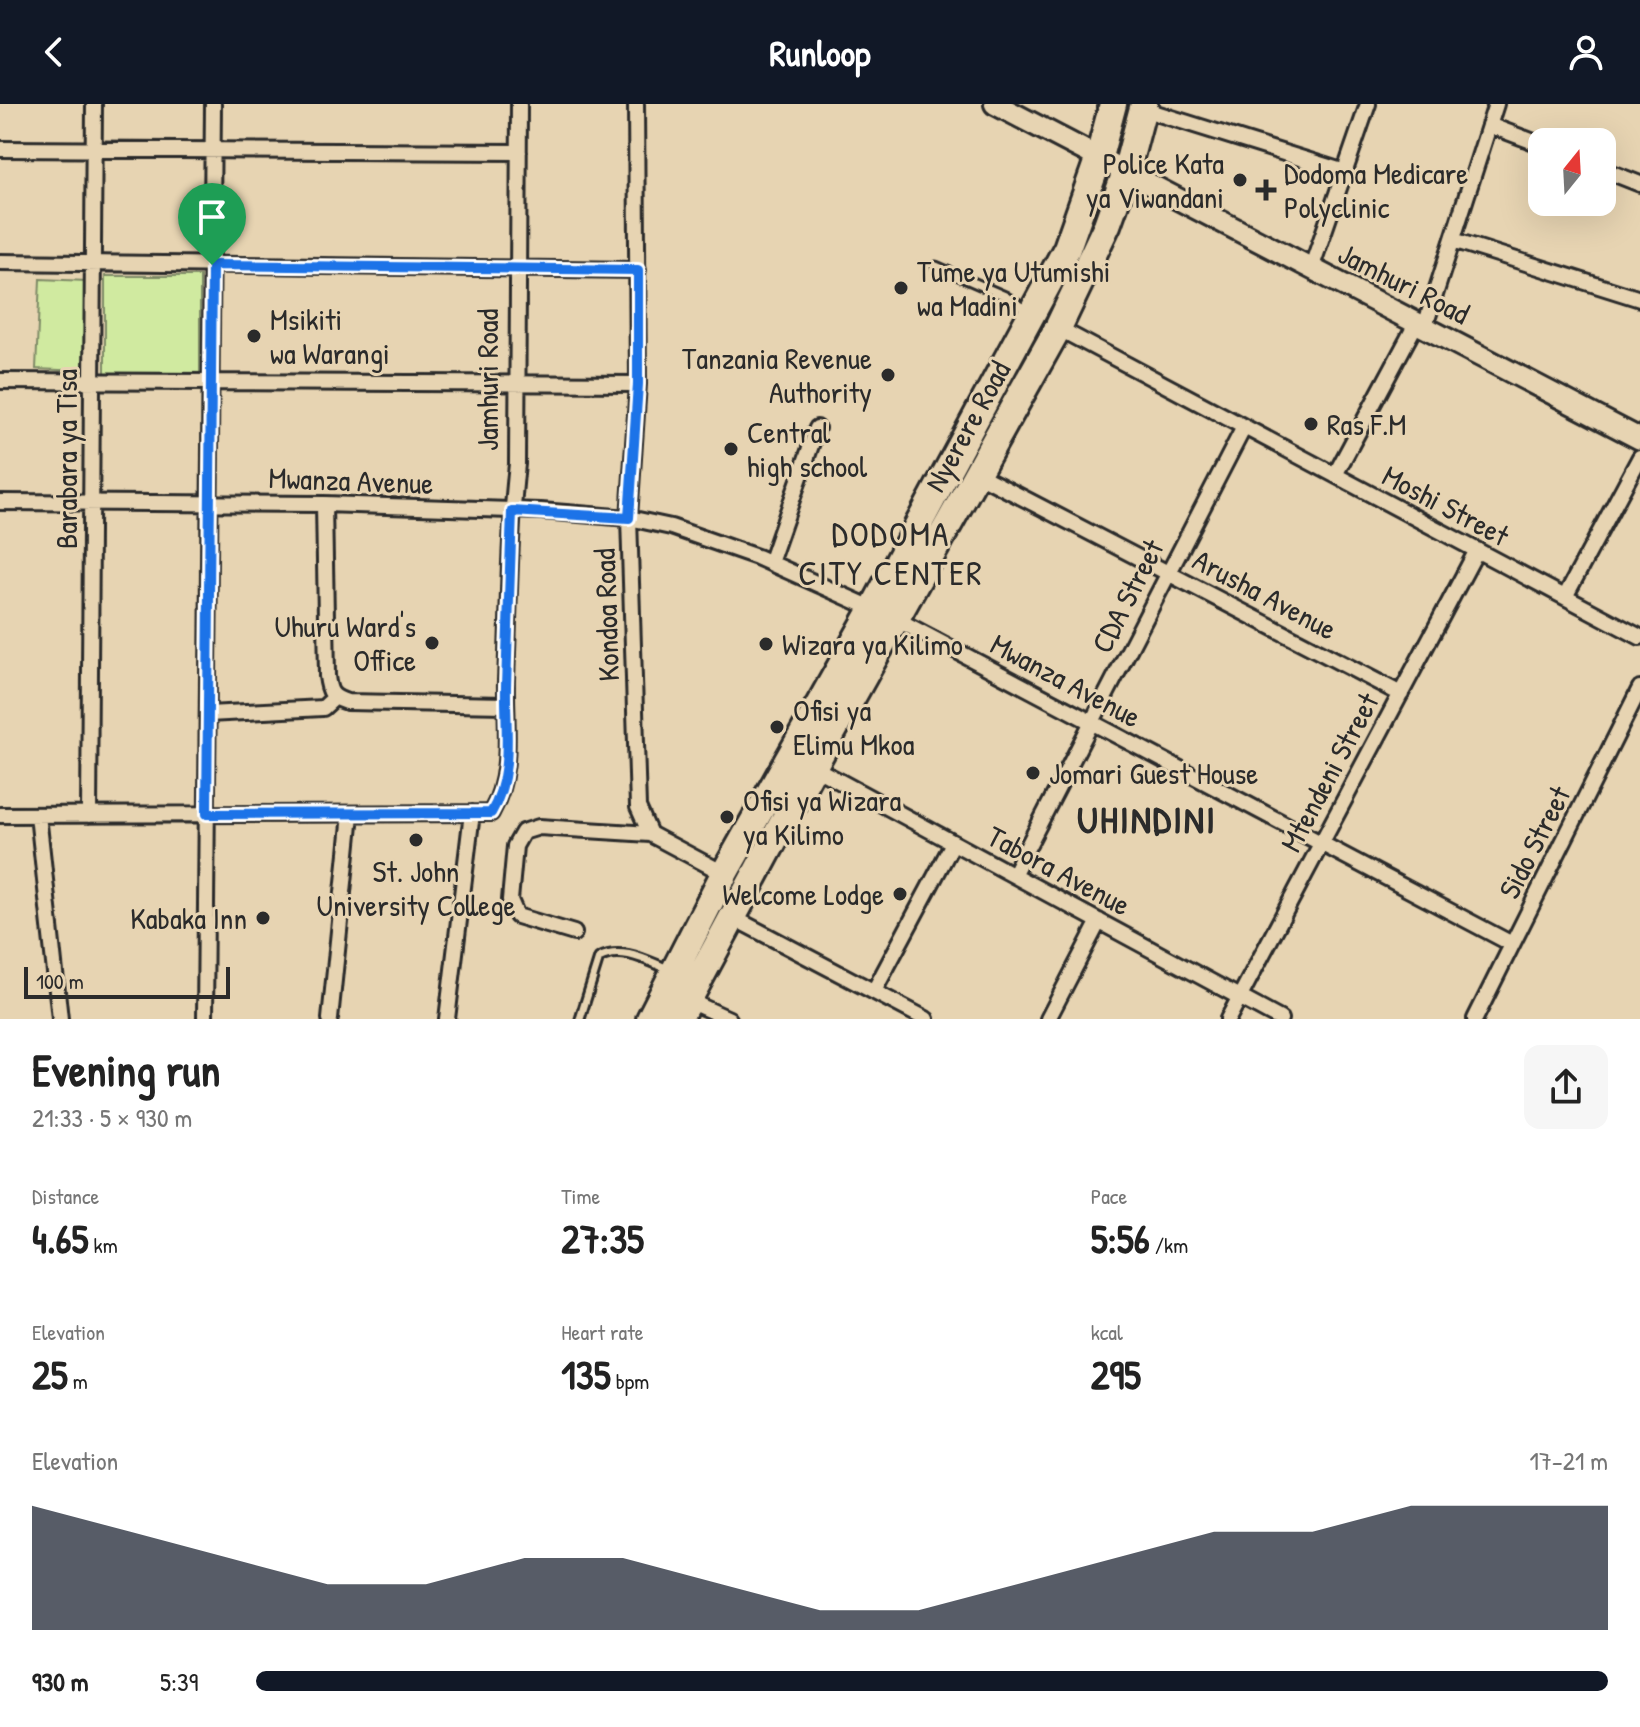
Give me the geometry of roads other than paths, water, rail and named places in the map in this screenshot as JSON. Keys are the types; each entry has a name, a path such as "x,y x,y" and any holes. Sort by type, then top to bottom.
{"highway":[{"name":"Nyerere Road","path":"736,880 813,767 885,614 1067,248 1099,157 1113,104"},
{"name":"Nyerere Road","path":"682,1010 720,912 736,880 885,614 977,474 1058,328 1102,236 1126,172 1144,106"},
{"name":"Nyerere Road","path":"650,1019 673,972 720,912"}],"main road":[{"name":"Jamhuri Road","path":"995,104 1640,439"}],"street":[{"name":"Barabara ya Tisa","path":"89,815 94,104"},
{"path":"205,1019 213,104"},
{"name":"Jamhuri Road","path":"472,813 491,813 500,798 507,763 512,511 517,464 519,104"},
{"name":"Kondoa Road","path":"636,104 638,384 629,518 638,807 650,834"},
{"path":"1311,269 1367,104"},
{"path":"1335,475 1421,324 1453,240 1496,104"},
{"path":"1144,106 1345,172"},
{"path":"1489,125 1528,140"},
{"path":"0,149 519,152"},
{"path":"1616,175 1640,184"},
{"path":"1453,240 1640,299"},
{"path":"0,262 638,270"},
{"name":"Moshi Street","path":"1058,328 1640,637"},
{"path":"0,381 638,384"},
{"name":"CDA Street","path":"1013,875 1244,427"},
{"path":"770,563 817,428"},
{"path":"1565,597 1640,457"},
{"name":"Arusha Avenue","path":"977,474 1401,694"},
{"name":"Mwanza Avenue","path":"0,502 324,504 512,511 629,518 671,527 770,563 885,614 1512,944"},
{"path":"324,504 327,676 329,692 334,698 347,702 506,705"},
{"name":"Mtendeni Street","path":"1228,1019 1477,550"},
{"name":"Sido Street","path":"1475,1019 1640,688"},
{"path":"208,714 323,708 334,698"},
{"name":"Tabora Avenue","path":"813,767 1280,1019"},
{"path":"0,815 472,813 447,1019"},
{"path":"330,1019 351,814"},
{"path":"38,815 60,1019"},
{"path":"574,933 517,916 510,900 515,846 523,832 539,827 650,834 736,880"},
{"path":"874,991 953,843"},
{"path":"720,912 926,1019"},
{"path":"1048,1019 1099,921"},
{"path":"682,1010 729,1019"}],"lane":[{"path":"936,266 1005,296 1033,314"},
{"path":"580,1019 595,965 606,954 623,953 673,972"}],"place":[{"name":"Police Kata ya Viwandani","path":"1240,180"},
{"name":"Dodoma Medicare Polyclinic","path":"1266,190"},
{"name":"Tume ya Utumishi wa Madini","path":"901,288"},
{"name":"Msikiti wa Warangi","path":"254,336"},
{"name":"Tanzania Revenue Authority","path":"888,375"},
{"name":"Ras F.M","path":"1311,424"},
{"name":"Central high school","path":"731,449"},
{"name":"Uhuru Ward's Office","path":"432,643"},
{"name":"Wizara ya Kilimo","path":"766,644"},
{"name":"Ofisi ya Elimu Mkoa","path":"777,727"},
{"name":"Jomari Guest House","path":"1033,773"},
{"name":"Ofisi ya Wizara ya Kilimo","path":"727,817"},
{"name":"St. John University College","path":"416,840"},
{"name":"Welcome Lodge","path":"900,894"},
{"name":"Kabaka Inn","path":"263,918"}],"district":[{"name":"DODOMA CITY CENTER","path":"891,554"},
{"name":"UHINDINI","path":"1147,819"}]}
